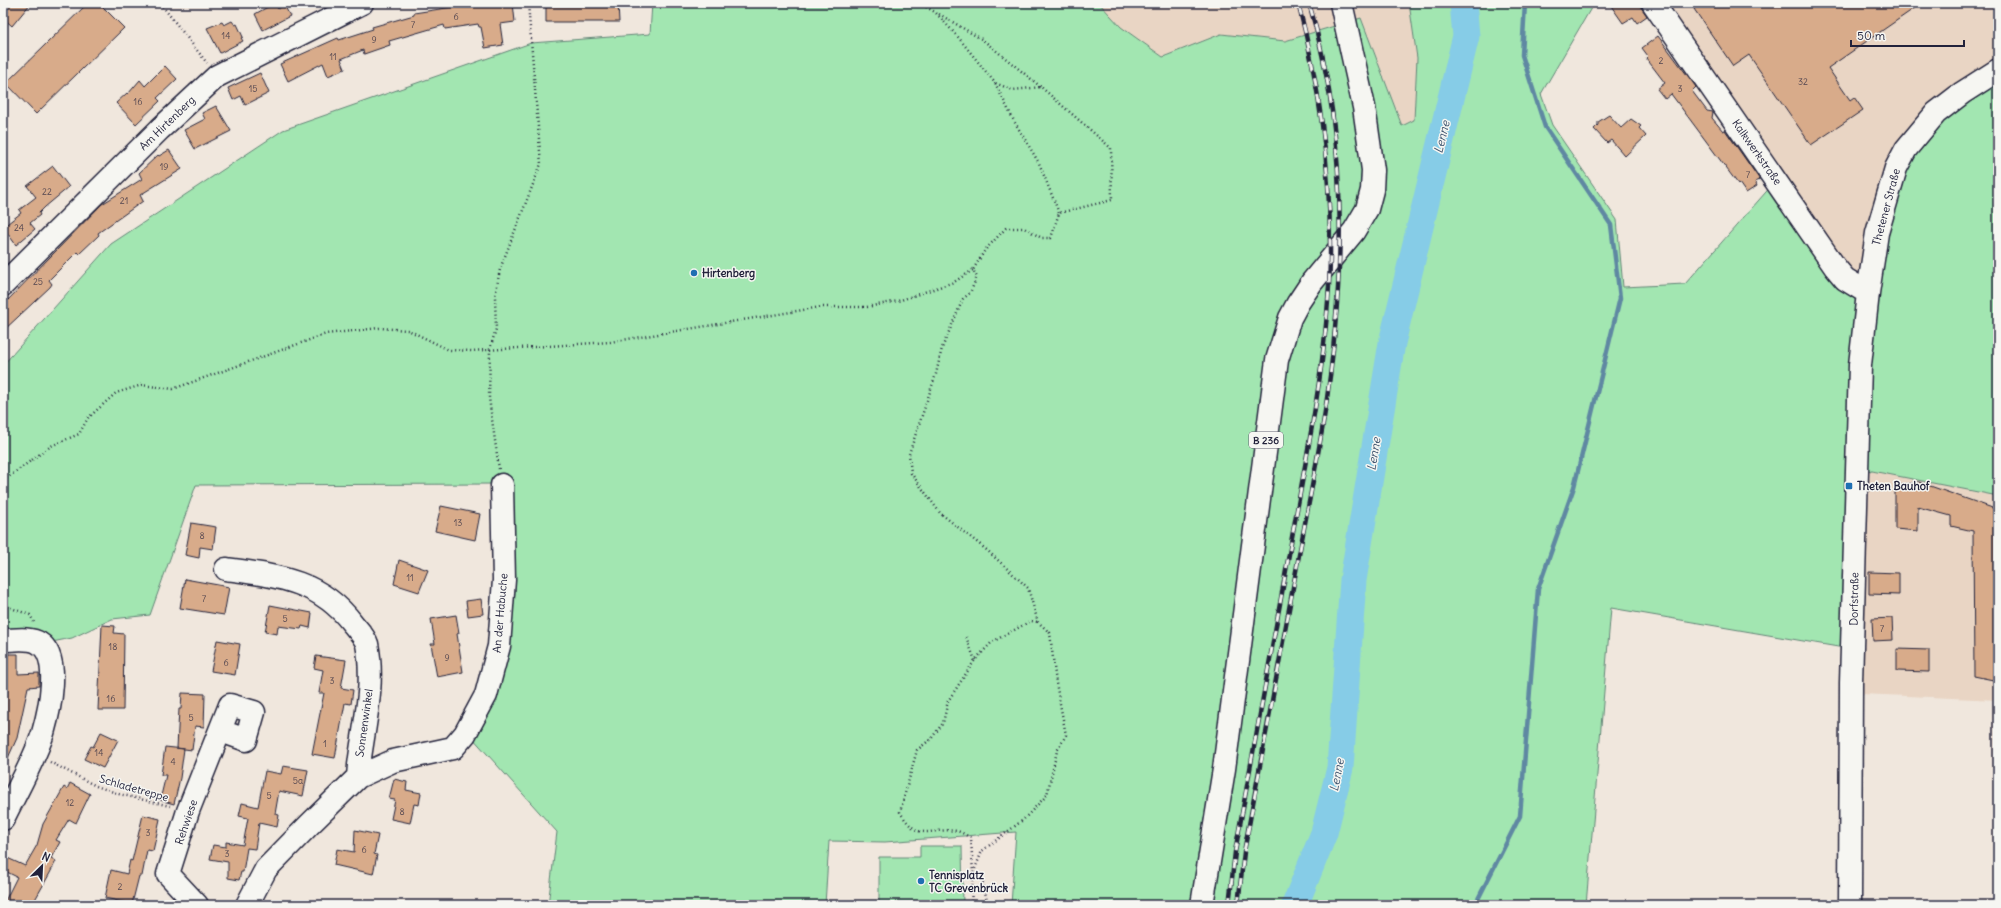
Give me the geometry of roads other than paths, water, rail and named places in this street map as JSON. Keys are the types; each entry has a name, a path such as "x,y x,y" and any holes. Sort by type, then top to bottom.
{"street":[{"name":"Am Hirtenberg","path":"3,285 160,129 217,76 362,3"},
{"name":"B 236","path":"1202,905 1224,769 1277,360 1286,329 1298,303 1312,282 1354,231 1367,209 1372,190 1373,170 1364,107 1341,3"},
{"name":"Kalkwerkstraße","path":"1653,3 1835,267 1845,279 1868,293"},
{"name":"Thetener Straße","path":"1868,293 1877,233 1896,168 1906,149 1936,113 1962,93 1998,70"},
{"name":"Dorfstraße","path":"1850,905 1852,683 1859,380 1868,293"},
{"name":"An der Habuche","path":"247,905 266,869 358,777 393,761 453,748 465,734 486,695 499,646 504,580 502,485"},
{"name":"Sonnenwinkel","path":"226,569 274,576 308,586 343,610 366,642 370,690 358,765 358,777"},
{"path":"3,640 26,640 39,643 47,652 50,660 52,690 43,734 3,819"},
{"name":"Rehwiese","path":"197,905 168,874 188,811 221,731"}],"waterway":[{"name":"Lenne","path":"1295,905 1324,833 1340,768 1353,580 1392,343 1466,36 1463,3"},
{"path":"1475,905 1520,816 1538,589 1574,487 1620,298 1611,225 1545,127 1522,55 1525,3"}],"railway":[{"path":"1229,905 1235,852 1315,408 1321,371 1328,296 1330,227 1329,194 1323,130 1306,34 1298,3"},
{"path":"1238,905 1244,852 1320,442 1329,385 1335,328 1340,246 1337,164 1328,82 1309,3"}],"place":[{"name":"Hirtenberg","path":"694,273"},
{"name":"Theten Bauhof","path":"1849,486"},
{"name":"Tennisplatz TC Grevenbrück","path":"921,881"}]}
